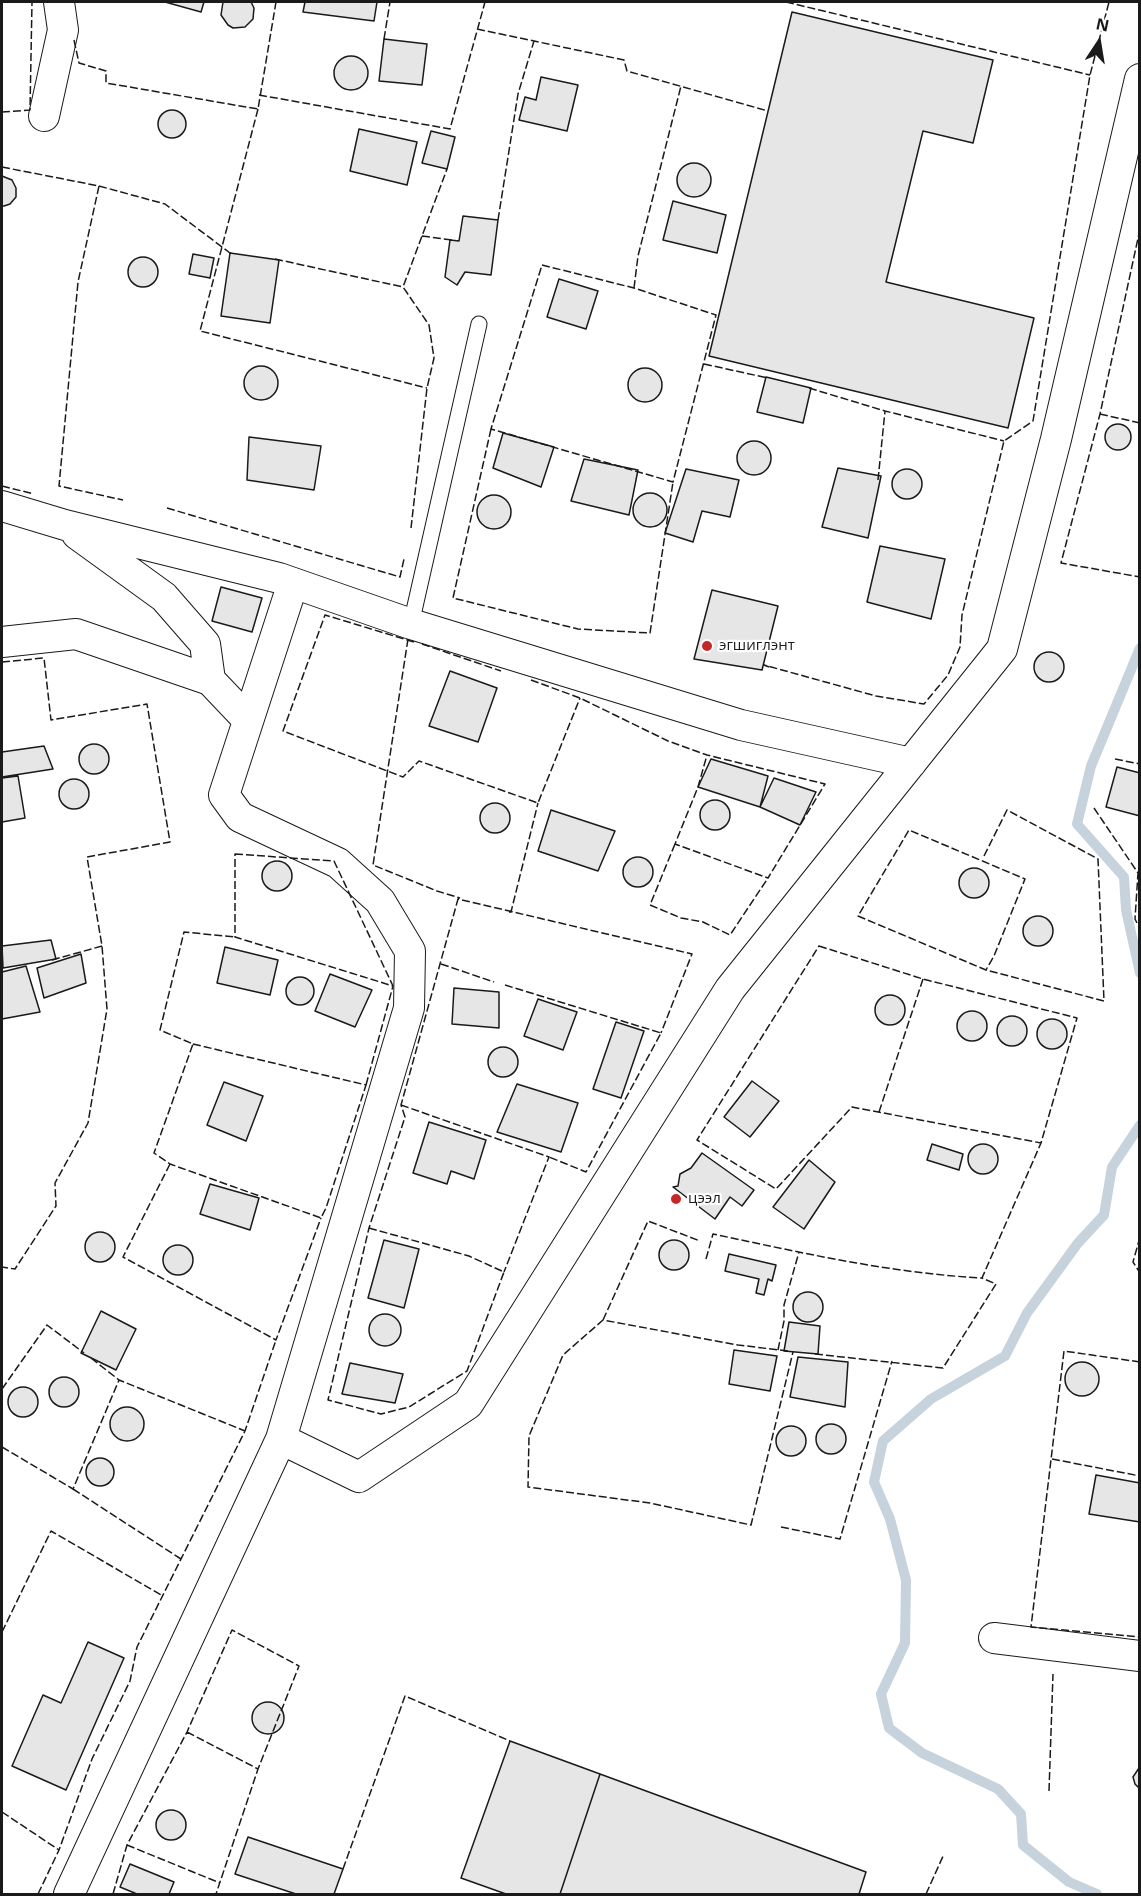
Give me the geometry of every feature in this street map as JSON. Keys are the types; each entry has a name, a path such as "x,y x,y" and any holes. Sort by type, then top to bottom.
{"street":[{"path":"44,116 63,30 59,2"},
{"path":"281,1439 359,1477 468,1404 730,989 1002,649 1056,439 1140,79"},
{"path":"2,506 65,525 293,583 411,624 741,725 911,763"},
{"path":"65,525 164,597 205,644 210,680"},
{"path":"69,1894 281,1439 409,1008 410,951 380,900 338,863 240,817 224,795 293,583"},
{"path":"2,642 76,634 210,680 248,720"},
{"path":"994,1638 1140,1656"}],"lane":[{"path":"411,624 479,324"}],"building":[{"path":"165,2 204,2 201,12"},
{"path":"223,2 251,2 254,8 253,19 245,27 233,28 221,15"},
{"path":"305,2 377,2 374,21 303,12"},
{"path":"792,12 993,60 973,143 923,131 886,282 1034,318 1008,428 709,356"},
{"path":"384,39 427,44 422,85 379,81"},
{"path":"351,56 363,61 368,73 363,85 351,90 339,85 334,73 339,61"},
{"path":"541,77 578,85 567,131 519,120 525,97 536,100"},
{"path":"172,110 182,114 186,124 182,134 172,138 162,134 158,124 162,114"},
{"path":"359,129 417,142 407,185 350,171"},
{"path":"431,131 455,137 447,169 422,163"},
{"path":"694,163 706,168 711,180 706,192 694,197 682,192 677,180 682,168"},
{"path":"2,176 12,180 16,188 16,197 10,204 4,206 2,206"},
{"path":"673,201 726,215 717,253 663,240"},
{"path":"463,216 498,220 491,275 465,272 457,285 445,277 450,240 459,241"},
{"path":"230,253 279,260 270,323 221,316"},
{"path":"193,254 214,258 210,278 189,274"},
{"path":"143,257 154,261 158,272 154,283 143,287 132,283 128,272 132,261"},
{"path":"559,279 598,291 586,329 547,317"},
{"path":"261,366 273,371 278,383 273,395 261,400 249,395 244,383 249,371"},
{"path":"645,368 657,373 662,385 657,397 645,402 633,397 628,385 633,373"},
{"path":"766,377 811,388 803,423 757,412"},
{"path":"1118,424 1128,427 1131,437 1128,447 1118,450 1108,447 1105,437 1108,427"},
{"path":"503,433 554,447 541,487 493,468"},
{"path":"249,437 321,446 314,490 247,480"},
{"path":"754,441 766,446 771,458 766,470 754,475 742,470 737,458 742,446"},
{"path":"584,459 638,470 629,515 571,501"},
{"path":"838,468 881,476 868,538 822,527"},
{"path":"686,469 739,480 730,517 702,511 693,542 665,533"},
{"path":"907,469 918,473 922,484 918,495 907,499 896,495 892,484 896,473"},
{"path":"650,493 662,498 667,510 662,522 650,527 638,522 633,510 638,498"},
{"path":"494,495 506,500 511,512 506,524 494,529 482,524 477,512 482,500"},
{"path":"880,546 945,559 931,619 867,602"},
{"path":"221,587 262,598 252,632 212,621"},
{"path":"712,590 778,606 762,670 694,659"},
{"path":"1049,652 1060,656 1064,667 1060,678 1049,682 1038,678 1034,667 1038,656"},
{"path":"450,671 497,688 478,742 429,726"},
{"path":"94,744 105,748 109,759 105,770 94,774 83,770 79,759 83,748"},
{"path":"44,746 53,769 2,777 2,752"},
{"path":"711,759 768,776 760,807 698,787"},
{"path":"1117,767 1140,773 1140,816 1106,807"},
{"path":"18,776 25,818 2,822 2,778"},
{"path":"774,778 816,792 800,825 760,807"},
{"path":"74,779 85,783 89,794 85,805 74,809 63,805 59,794 63,783"},
{"path":"715,800 726,804 730,815 726,826 715,830 704,826 700,815 704,804"},
{"path":"495,803 506,807 510,818 506,829 495,833 484,829 480,818 484,807"},
{"path":"551,810 615,831 598,871 538,851"},
{"path":"638,857 649,861 653,872 649,883 638,887 627,883 623,872 627,861"},
{"path":"277,861 288,865 292,876 288,887 277,891 266,887 262,876 266,865"},
{"path":"974,868 985,872 989,883 985,894 974,898 963,894 959,883 963,872"},
{"path":"1038,916 1049,920 1053,931 1049,942 1038,946 1027,942 1023,931 1027,920"},
{"path":"51,940 56,959 3,968 2,946"},
{"path":"225,947 278,960 270,995 217,983"},
{"path":"81,954 86,983 44,998 37,968"},
{"path":"26,966 40,1012 2,1019 2,972"},
{"path":"330,974 372,990 355,1027 315,1011"},
{"path":"300,977 310,981 314,991 310,1001 300,1005 290,1001 286,991 290,981"},
{"path":"454,988 499,992 499,1028 452,1024"},
{"path":"890,995 901,999 905,1010 901,1021 890,1025 879,1021 875,1010 879,999"},
{"path":"538,999 577,1012 563,1050 524,1036"},
{"path":"972,1011 983,1015 987,1026 983,1037 972,1041 961,1037 957,1026 961,1015"},
{"path":"1012,1016 1023,1020 1027,1031 1023,1042 1012,1046 1001,1042 997,1031 1001,1020"},
{"path":"1052,1019 1063,1023 1067,1034 1063,1045 1052,1049 1041,1045 1037,1034 1041,1023"},
{"path":"616,1022 644,1031 621,1098 593,1089"},
{"path":"503,1047 514,1051 518,1062 514,1073 503,1077 492,1073 488,1062 492,1051"},
{"path":"752,1081 779,1101 750,1137 724,1117"},
{"path":"224,1082 263,1096 246,1141 207,1125"},
{"path":"517,1084 578,1103 561,1152 497,1132"},
{"path":"429,1122 486,1140 474,1179 451,1171 447,1184 413,1173"},
{"path":"932,1144 963,1154 959,1170 927,1160"},
{"path":"983,1144 994,1148 998,1159 994,1170 983,1174 972,1170 968,1159 972,1148"},
{"path":"702,1153 754,1190 742,1206 730,1197 715,1219 673,1187 678,1186 680,1174 691,1168"},
{"path":"809,1160 835,1182 804,1229 773,1207"},
{"path":"210,1184 259,1198 250,1230 200,1214"},
{"path":"100,1232 111,1236 115,1247 111,1258 100,1262 89,1258 85,1247 89,1236"},
{"path":"384,1240 419,1249 404,1308 368,1298"},
{"path":"674,1240 685,1244 689,1255 685,1266 674,1270 663,1266 659,1255 663,1244"},
{"path":"178,1245 189,1249 193,1260 189,1271 178,1275 167,1271 163,1260 167,1249"},
{"path":"729,1254 776,1265 772,1281 768,1279 764,1295 756,1293 759,1279 725,1271"},
{"path":"808,1292 819,1296 823,1307 819,1318 808,1322 797,1318 793,1307 797,1296"},
{"path":"101,1311 136,1329 116,1370 81,1353"},
{"path":"385,1314 396,1319 401,1330 396,1341 385,1346 374,1341 369,1330 374,1319"},
{"path":"789,1322 820,1326 818,1354 784,1351"},
{"path":"734,1350 777,1356 770,1391 729,1384"},
{"path":"798,1357 848,1362 845,1407 790,1397"},
{"path":"1082,1362 1094,1367 1099,1379 1094,1391 1082,1396 1070,1391 1065,1379 1070,1367"},
{"path":"350,1363 403,1374 395,1403 342,1394"},
{"path":"64,1377 75,1381 79,1392 75,1403 64,1407 53,1403 49,1392 53,1381"},
{"path":"23,1387 34,1391 38,1402 34,1413 23,1417 12,1413 8,1402 12,1391"},
{"path":"127,1407 139,1412 144,1424 139,1436 127,1441 115,1436 110,1424 115,1412"},
{"path":"831,1424 842,1428 846,1439 842,1450 831,1454 820,1450 816,1439 820,1428"},
{"path":"791,1426 802,1430 806,1441 802,1452 791,1456 780,1452 776,1441 780,1430"},
{"path":"100,1458 110,1462 114,1472 110,1482 100,1486 90,1482 86,1472 90,1462"},
{"path":"1096,1475 1140,1483 1140,1522 1089,1514"},
{"path":"88,1642 124,1658 66,1790 12,1766 43,1695 61,1703"},
{"path":"268,1702 279,1707 284,1718 279,1729 268,1734 257,1729 252,1718 257,1707"},
{"path":"510,1741 600,1774 560,1894 506,1894 461,1878"},
{"path":"1140,1768 1140,1789 1133,1777"},
{"path":"600,1774 866,1872 859,1894 560,1894"},
{"path":"171,1810 181,1815 186,1825 181,1835 171,1840 161,1835 156,1825 161,1815"},
{"path":"248,1837 343,1869 334,1894 296,1894 235,1874"},
{"path":"130,1864 174,1882 169,1894 137,1894 120,1887"}],"waterway":[{"path":"1140,648 1091,766 1077,824 1124,877 1126,910 1140,973"},
{"path":"1097,1894 1069,1882 1023,1845 1021,1814 998,1789 922,1753 889,1728 881,1694 905,1643 906,1580 890,1519 874,1482 883,1441 931,1399 1005,1356 1027,1313 1078,1243 1104,1215 1112,1167 1140,1125"}],"fence":[{"path":"2,112 30,110 32,2"},
{"path":"74,40 79,63 106,71 106,83 258,109 276,2"},
{"path":"384,39 390,2"},
{"path":"259,95 450,129 485,2"},
{"path":"786,2 1090,75"},
{"path":"769,667 764,665 876,696 924,704 948,675 960,647 962,615 1004,441 1033,421 1090,75 1109,2"},
{"path":"477,29 624,60 627,71 768,111"},
{"path":"498,220 518,94 534,41"},
{"path":"634,288 638,256 681,86"},
{"path":"258,109 200,331 427,388"},
{"path":"2,167 99,186 78,282 59,486 123,500"},
{"path":"411,528 427,388 434,358 429,325 403,287 447,169"},
{"path":"99,186 165,204 233,253"},
{"path":"1140,229 1100,414 1061,563 1140,577"},
{"path":"422,236 452,240"},
{"path":"275,259 403,287"},
{"path":"542,265 634,288 716,315 673,482 491,429 542,265"},
{"path":"704,364 768,378"},
{"path":"809,388 885,411 1004,441"},
{"path":"878,480 885,411"},
{"path":"1100,414 1140,423"},
{"path":"491,429 453,598 578,629 650,633 673,482"},
{"path":"2,486 34,494"},
{"path":"167,508 400,577 404,559"},
{"path":"414,642 325,615 283,731 403,777 419,761 538,803 580,698"},
{"path":"408,639 373,865 460,898"},
{"path":"422,644 501,671"},
{"path":"2,662 44,658 51,720 147,704 170,842 87,857 102,946 107,1009 88,1123 55,1183 56,1206 15,1269 2,1267"},
{"path":"531,680 580,698 668,741 707,755 825,784 768,878 675,844 698,787 707,755"},
{"path":"1115,759 1140,764"},
{"path":"509,912 511,912 538,803"},
{"path":"1094,808 1138,873 1135,919 1140,929"},
{"path":"984,856 1007,810 1098,859 1104,1001 986,970 858,916 909,830 1025,879 994,956 986,970"},
{"path":"675,844 650,905 681,918 703,922 730,935 768,878"},
{"path":"235,854 334,861 393,986 235,937 235,854"},
{"path":"369,1228 469,1256 504,1272 467,1371 409,1407 381,1414 328,1400 369,1228 405,1117 401,1105 458,899 692,954 661,1033"},
{"path":"193,1044 366,1085 321,1218 170,1164 154,1153 193,1044 160,1030 184,932 235,937"},
{"path":"52,960 102,946"},
{"path":"819,946 923,979 1077,1018 1041,1143 852,1107 776,1189 697,1140 819,946"},
{"path":"441,964 494,982"},
{"path":"879,1112 923,979"},
{"path":"505,985 661,1033 586,1172 549,1157"},
{"path":"366,1085 393,986"},
{"path":"401,1105 549,1157 504,1272"},
{"path":"815,1354 943,1368 996,1284 982,1278 1041,1143"},
{"path":"170,1164 123,1257 276,1340 321,1218"},
{"path":"603,1320 648,1221 700,1241"},
{"path":"706,1259 713,1234 880,1267 982,1278"},
{"path":"1140,1237 1133,1262 1140,1273"},
{"path":"778,1350 784,1321 784,1305 799,1252"},
{"path":"788,1351 738,1345 603,1320 563,1355 529,1436 528,1487 650,1503 751,1525 793,1352"},
{"path":"2,1389 47,1325 84,1353"},
{"path":"38,1894 59,1850 92,1759 130,1681 137,1647 245,1431 276,1340"},
{"path":"1140,1362 1064,1351 1031,1627 1140,1637"},
{"path":"91,1358 119,1380 245,1431"},
{"path":"781,1527 840,1539 892,1361"},
{"path":"2,1447 73,1489 119,1380"},
{"path":"1052,1459 1140,1476"},
{"path":"73,1489 181,1559 182,1557"},
{"path":"2,1632 51,1531 163,1596"},
{"path":"113,1894 127,1845 187,1732 232,1630 299,1666 258,1769"},
{"path":"1049,1791 1053,1674"},
{"path":"343,1869 405,1696 510,1741"},
{"path":"187,1732 258,1769 216,1894"},
{"path":"2,1812 59,1850"},
{"path":"127,1845 220,1883"},
{"path":"926,1894 944,1854"}],"place":[{"name":"эгшиглэнт","path":"707,646"},
{"name":"цээл","path":"676,1199"}]}
